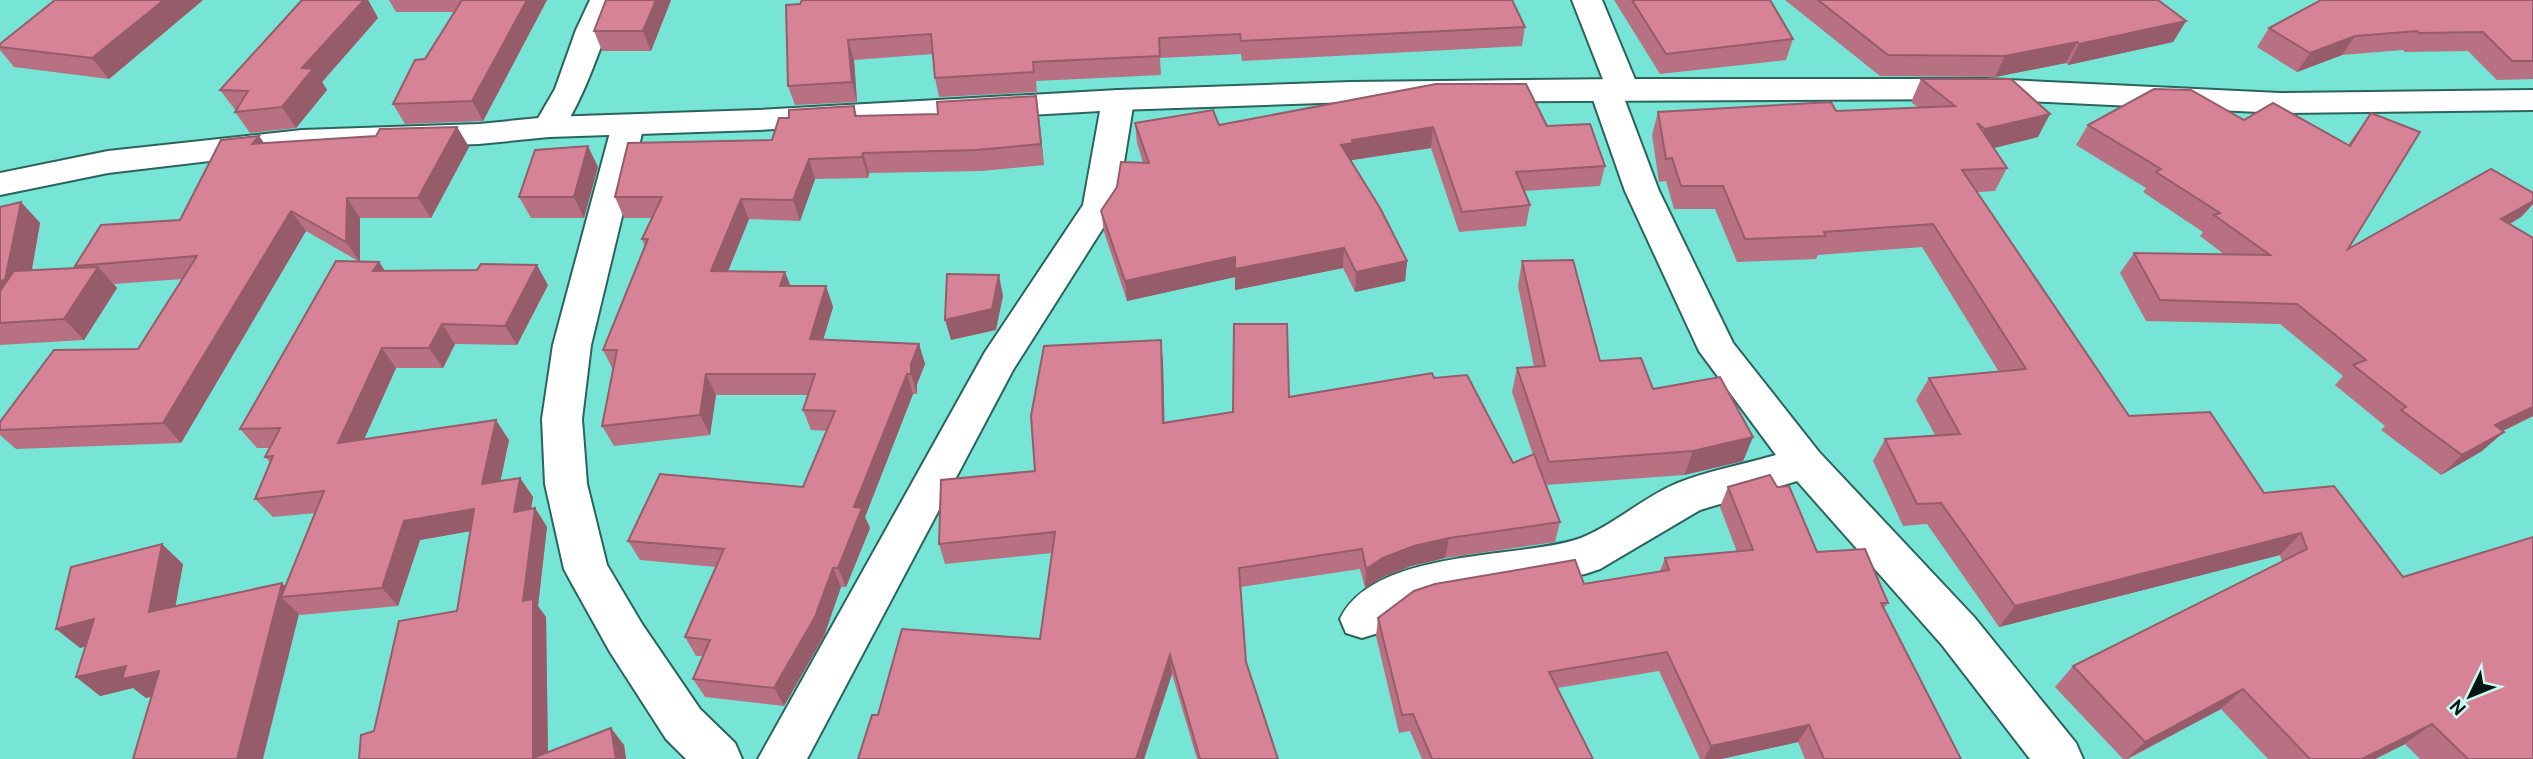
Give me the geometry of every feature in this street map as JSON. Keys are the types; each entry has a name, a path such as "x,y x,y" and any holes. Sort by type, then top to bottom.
{"street":[{"path":"549,127 571,89 605,0"},
{"path":"1587,0 1642,191 1718,351 1805,463 1958,631 2059,759"},
{"path":"0,184 108,162 302,140 479,134 549,127 1118,100 1351,92 1986,89 2280,103 2533,100"},
{"path":"782,759 998,362 1100,206 1118,100"},
{"path":"628,125 572,345 562,418 566,484 586,569 626,638 683,724 718,759"},
{"path":"1362,619 1395,594 1431,582 1585,556 1687,497 1805,463"}],"building":[{"path":"55,0 164,0 92,58 0,47 0,44"},
{"path":"302,0 364,0 302,68 313,69 282,107 235,112 248,91 220,90"},
{"path":"462,0 527,0 472,101 393,104 415,60 425,59"},
{"path":"606,0 656,0 643,31 594,31"},
{"path":"802,0 1512,0 1525,27 1241,41 1240,34 1159,38 1160,56 1033,62 1034,72 935,78 931,34 848,40 852,82 788,86 786,5 800,4"},
{"path":"1632,0 1770,0 1793,39 1666,54"},
{"path":"1818,0 2158,0 2186,21 2079,44 2077,42 2005,56 1888,55"},
{"path":"2321,0 2533,0 2533,61 2512,61 2483,32 2417,31 2355,36 2310,53 2269,28"},
{"path":"1921,79 2011,79 2050,114 1985,129 1977,123 2007,168 1962,170 2129,416 2210,412 2264,493 2334,486 2403,577 2533,537 2533,759 2468,759 2432,724 2362,759 2310,759 2243,689 2145,742 2073,666 2307,549 2301,533 2015,606 1941,503 1917,504 1885,439 1960,434 1929,378 2026,369 1933,224 1824,232 1826,236 1745,239 1723,186 1681,186 1672,158 1666,159 1658,112 1831,102 1836,111 1955,106"},
{"path":"1436,84 1526,84 1547,126 1590,124 1605,166 1516,172 1530,205 1462,212 1433,127 1352,140 1353,143 1341,145 1380,208 1407,261 1356,272 1344,248 1235,269 1235,257 1125,281 1101,211 1117,187 1121,162 1149,163 1135,123 1213,110 1219,125"},
{"path":"2154,89 2191,90 2244,120 2273,103 2350,146 2371,113 2420,132 2348,249 2491,169 2533,193 2533,201 2501,219 2533,238 2533,407 2495,425 2504,432 2462,455 2401,410 2406,407 2353,365 2366,360 2297,304 2160,300 2134,253 2270,255 2214,215 2220,213 2156,172 2161,169 2088,125"},
{"path":"1036,96 1041,144 977,150 863,153 862,157 809,159 793,200 741,199 711,271 785,272 780,286 826,286 810,339 919,344 911,364 911,374 907,374 854,507 862,508 838,568 833,568 815,617 774,688 693,679 710,640 685,637 724,549 628,541 660,474 803,487 835,411 803,410 815,374 706,374 700,415 602,426 617,350 603,350 648,239 642,239 662,197 615,197 628,143 772,140 779,118 789,118 789,110 854,106 855,116 938,114 937,102"},
{"path":"457,127 418,198 347,198 346,242 291,211 163,423 0,430 0,422 54,350 138,349 197,256 75,266 101,225 180,220 221,140 259,136 252,144 376,136 380,129"},
{"path":"588,146 574,197 519,197 535,150"},
{"path":"21,202 5,280 0,281 0,207"},
{"path":"1573,260 1600,361 1641,358 1653,389 1720,377 1753,437 1693,451 1549,462 1517,368 1545,366 1522,261"},
{"path":"336,261 379,262 373,271 477,270 481,264 537,265 505,326 442,324 429,348 382,348 338,443 496,420 482,484 520,478 514,512 535,508 523,601 533,599 533,758 611,728 616,759 359,759 361,735 374,731 399,621 457,611 474,509 404,521 382,588 281,597 324,491 255,499 273,456 265,457 280,428 240,429"},
{"path":"98,267 64,319 0,323 0,291 14,271"},
{"path":"947,274 999,275 992,309 945,320"},
{"path":"1234,324 1287,324 1289,397 1432,373 1434,378 1467,375 1513,463 1534,454 1560,522 1449,538 1414,546 1383,558 1366,569 1362,549 1239,568 1246,662 1278,759 1200,759 1170,655 1136,759 858,759 872,715 878,715 902,629 1040,639 1055,532 939,544 941,480 1035,471 1031,416 1044,346 1161,340 1163,423 1233,412"},
{"path":"1770,475 1777,487 1789,486 1817,552 1865,549 1888,603 1881,603 1961,759 1824,759 1809,725 1711,746 1667,652 1549,672 1593,759 1432,759 1413,714 1402,715 1378,618 1414,591 1435,584 1575,560 1584,584 1669,570 1665,558 1753,550 1728,487"},
{"path":"162,544 149,612 282,583 237,759 133,759 159,671 122,679 126,666 76,677 94,619 56,629 71,567"}]}
